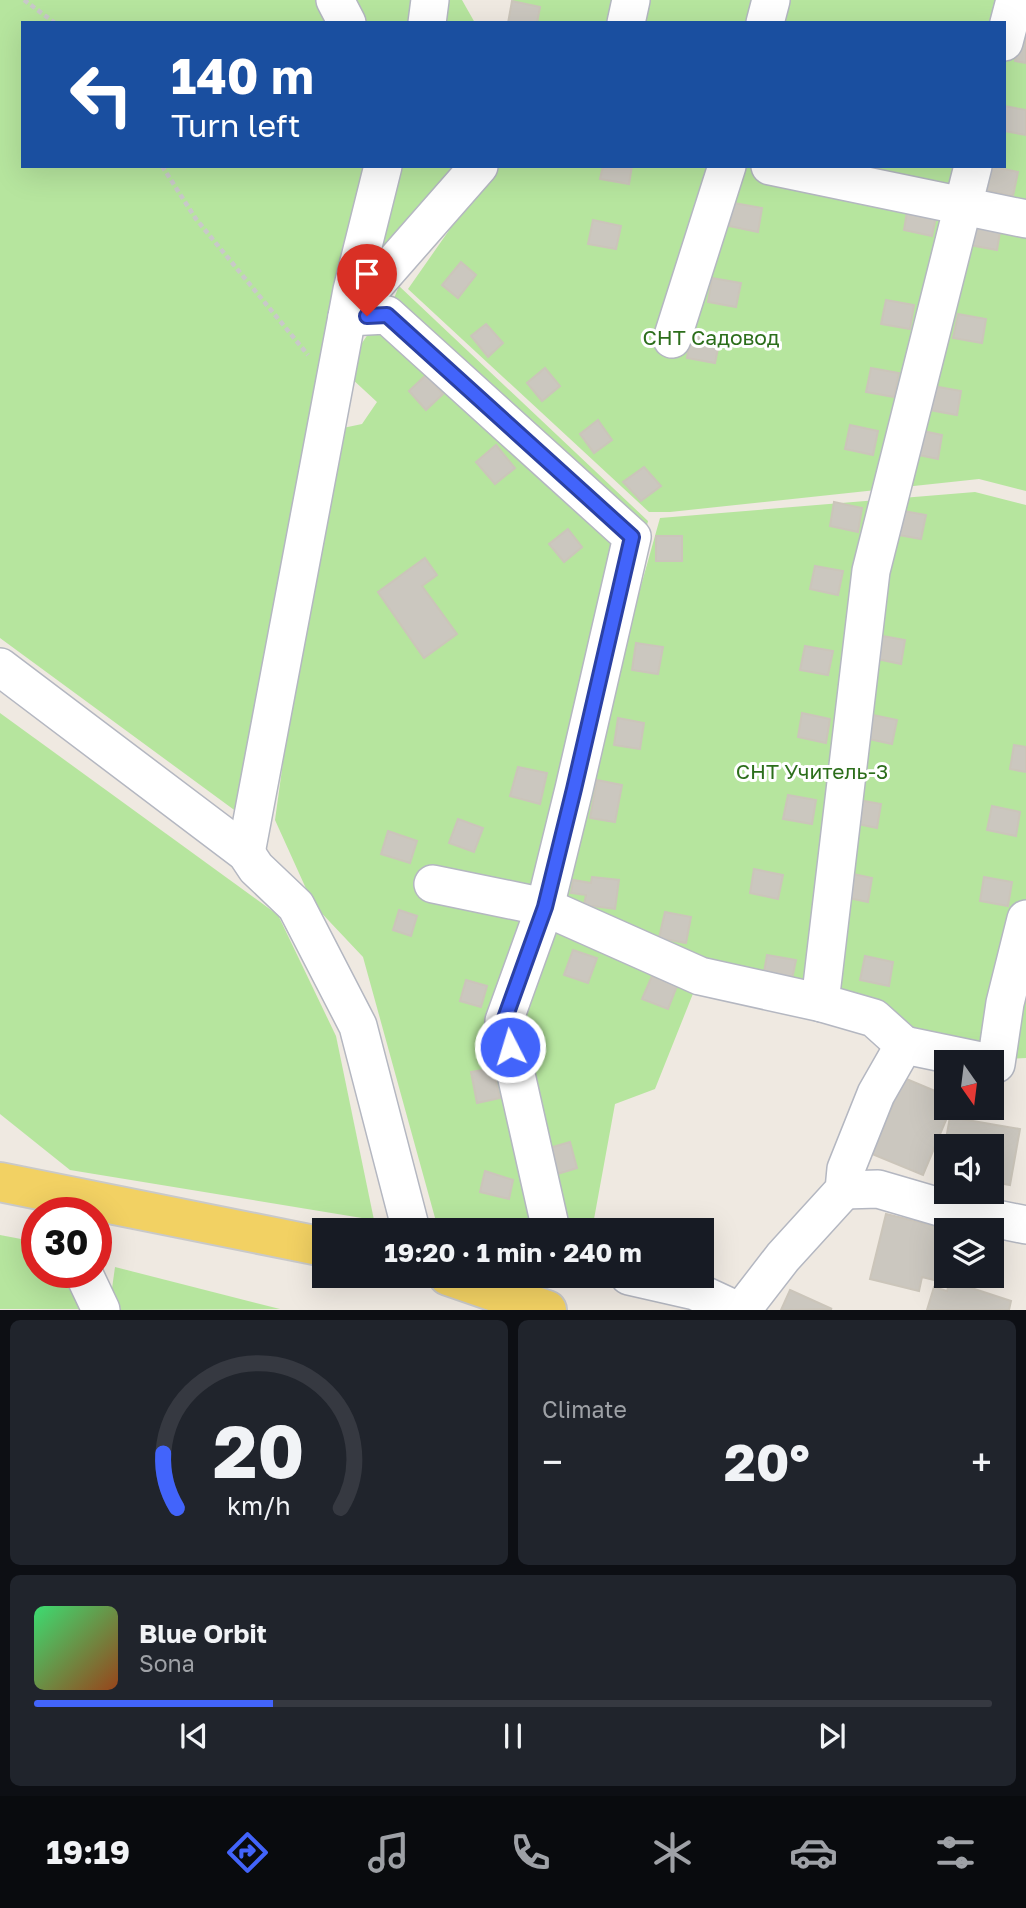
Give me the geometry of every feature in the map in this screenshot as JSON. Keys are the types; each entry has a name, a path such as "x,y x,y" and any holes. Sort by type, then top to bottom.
{"main road":[{"path":"0,1182 51,1197"},
{"path":"112,1212 312,1245"},
{"path":"483,1288 547,1310"}],"street":[{"path":"335,0 346,21"},
{"path":"427,21 430,0"},
{"path":"626,21 631,0"},
{"path":"766,21 771,0"},
{"path":"1006,34 1015,0"},
{"path":"246,853 347,317 383,168"},
{"path":"347,317 477,168"},
{"path":"672,339 726,168"},
{"path":"780,168 1026,219"},
{"path":"822,1003 871,571 972,168"},
{"path":"347,317 387,315 632,537 545,907 504,1021 548,1218"},
{"path":"0,667 246,853 256,867 296,906 358,1026 408,1218"},
{"path":"433,884 545,907 700,976 822,1003 874,1018 904,1045 934,1051"},
{"path":"1001,1050 1005,1003 1026,919"},
{"path":"742,1310 783,1257 844,1189 846,1169 876,1094 904,1045"},
{"path":"844,1189 878,1189 943,1208 1026,1226"},
{"path":"66,1310 76,1288"},
{"path":"90,1288 101,1310"},
{"path":"682,1288 695,1291 736,1310"}],"path":[{"path":"24,0 52,21"},
{"path":"163,168 196,219 334,386"}],"green space":[{"path":"0,0 420,0 416,21 21,21 21,168 375,168 237,812 0,638"},
{"path":"446,0 462,0 474,21 438,21"},
{"name":"СНТ Садовод","path":"513,0 1026,0 1026,491 979,479 649,512 408,289 493,168 1006,168 1006,21 514,21"},
{"path":"391,168 453,168 371,282"},
{"name":"СНТ Учитель-3","path":"399,286 648,521 565,857 660,518 975,492 1026,505 1026,1058 1004,1059 1004,1050 969,1050 700,976 655,1089 615,1104 594,1218 435,1218 363,957 313,904 275,820 292,697 343,428 362,424 377,402 350,377 362,343 387,306 388,313","holes":["425,559 437,575 422,586 457,634 424,658 378,592"]},
{"path":"0,713 278,915 336,1036 374,1218 70,1170 0,1114"},
{"path":"0,1235 21,1239 21,1288 72,1288 85,1309 0,1309"},
{"path":"115,1267 280,1309 109,1310"}],"building":[{"path":"512,1 540,7 537,21 508,21"},
{"path":"1020,37 1026,38 1026,63 1015,61"},
{"path":"1006,106 1026,110 1026,135 1006,131"},
{"path":"603,168 632,168 629,184 600,179"},
{"path":"990,168 1018,172 1013,196 985,190"},
{"path":"734,203 762,208 758,232 729,226"},
{"path":"908,206 937,212 932,236 904,230"},
{"path":"593,220 621,226 616,249 588,244"},
{"path":"973,221 1001,226 997,250 969,245"},
{"path":"461,262 476,275 458,298 442,285"},
{"path":"712,278 741,283 736,307 708,302"},
{"path":"886,300 914,305 910,329 881,324"},
{"path":"958,314 986,319 982,343 953,338"},
{"path":"486,324 503,343 488,357 471,336"},
{"path":"691,334 720,339 715,363 687,358"},
{"path":"545,368 560,386 542,401 527,383"},
{"path":"871,368 899,373 894,397 866,392"},
{"path":"426,375 443,394 426,410 409,391"},
{"path":"933,386 961,391 957,415 929,410"},
{"path":"598,420 612,440 594,453 580,434"},
{"path":"850,425 878,431 873,455 845,449"},
{"path":"914,429 942,435 938,459 909,453"},
{"path":"496,445 515,468 495,484 476,462"},
{"path":"644,467 661,486 641,501 623,482"},
{"path":"834,502 862,508 858,532 830,526"},
{"path":"898,510 926,515 921,539 893,534"},
{"path":"568,529 582,547 564,562 549,544"},
{"path":"656,536 682,536 682,561 656,561"},
{"path":"425,558 437,575 422,586 457,634 424,658 378,592"},
{"path":"815,566 843,571 838,595 810,589"},
{"path":"877,635 905,640 901,664 872,658"},
{"path":"636,643 663,647 658,674 632,670"},
{"path":"805,646 833,651 828,675 800,670"},
{"path":"802,713 830,719 826,743 798,737"},
{"path":"868,714 897,720 892,744 864,738"},
{"path":"618,718 644,723 640,749 614,745"},
{"path":"1014,745 1026,747 1026,772 1010,769"},
{"path":"518,767 547,773 540,804 510,796"},
{"path":"597,780 622,785 615,822 590,818"},
{"path":"788,795 816,800 812,824 783,819"},
{"path":"853,799 881,804 877,828 848,822"},
{"path":"992,806 1020,812 1016,836 987,830"},
{"path":"458,819 483,828 474,852 449,843"},
{"path":"388,831 417,841 410,863 381,854"},
{"path":"754,869 783,875 778,899 750,893"},
{"path":"844,872 872,878 868,902 839,896"},
{"path":"592,877 619,880 615,909 584,905 586,895 571,893 573,880 591,883"},
{"path":"984,877 1012,882 1008,906 980,901"},
{"path":"399,910 417,916 411,936 393,930"},
{"path":"665,912 691,917 686,943 659,938"},
{"path":"573,950 597,958 588,983 564,975"},
{"path":"767,955 796,960 791,984 763,978"},
{"path":"865,956 893,962 889,986 860,980"},
{"path":"652,976 677,986 668,1009 642,999"},
{"path":"466,980 487,986 481,1007 460,1001"},
{"path":"493,1068 500,1098 477,1103 471,1072"},
{"path":"904,1078 934,1091 934,1120 946,1120 940,1134 934,1134 934,1149 923,1175 872,1154"},
{"path":"949,1120 968,1120 1020,1129 1010,1185 1004,1184 1004,1134 947,1134"},
{"path":"570,1142 577,1168 554,1175 546,1149"},
{"path":"485,1171 513,1180 509,1199 480,1192"},
{"path":"886,1214 934,1226 934,1280 922,1277 919,1291 870,1279"},
{"path":"934,1287 947,1291 948,1288 971,1288 1011,1301 1009,1310 927,1310"},
{"path":"790,1290 832,1309 781,1310"}],"route":[{"path":"367,316 387,315 632,537 545,907 504,1021 510,1047"}]}
